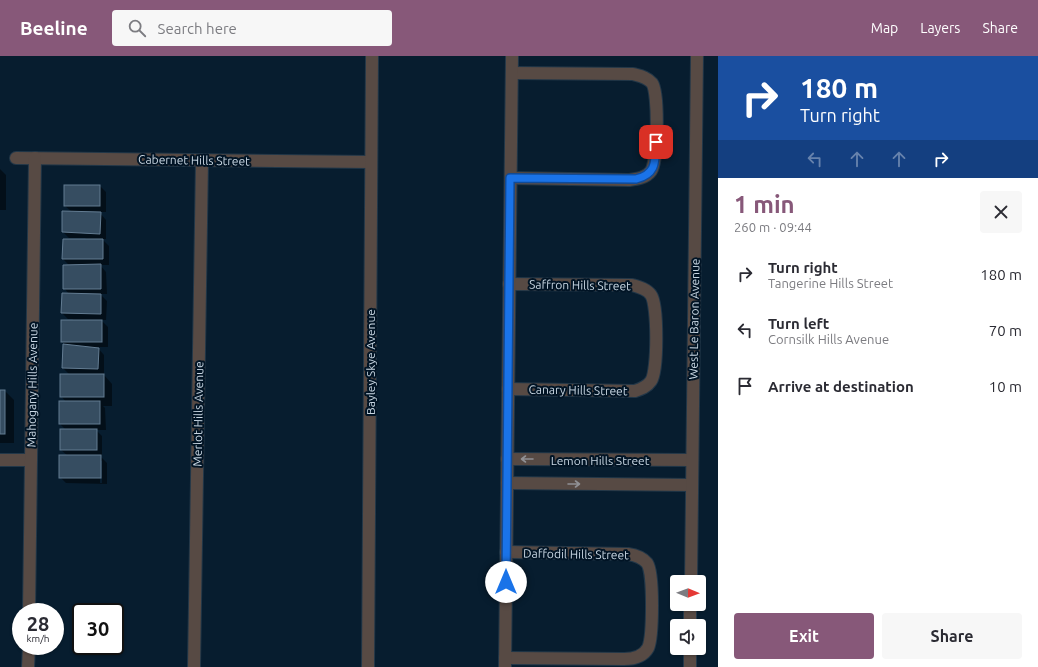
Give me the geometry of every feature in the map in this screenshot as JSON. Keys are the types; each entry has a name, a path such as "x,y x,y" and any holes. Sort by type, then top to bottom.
{"street":[{"name":"Bayley Skye Avenue","path":"368,667 372,56"},
{"path":"505,662 512,56"},
{"name":"West Le Baron Avenue","path":"691,575 697,56"},
{"path":"510,178 629,180 642,178 648,174 652,170 656,157 656,97 655,90 650,82 633,74 512,73"},
{"name":"Cabernet Hills Street","path":"16,158 371,162"},
{"name":"Mahogany Hills Avenue","path":"29,603 35,158"},
{"name":"Merlot Hills Avenue","path":"194,667 202,160"},
{"name":"Saffron Hills Street","path":"509,284 632,285 649,293 654,301 655,308 655,368 652,381 648,386"},
{"name":"Canary Hills Street","path":"508,390 628,391 642,389 648,386"},
{"name":"Lemon Hills Street","path":"507,459 692,460"},
{"path":"0,460 31,460"},
{"name":"Lemon Hills Street","path":"507,483 692,485"},
{"name":"Daffodil Hills Street","path":"505,662 624,659 643,654 647,649 650,636 651,576 650,569 645,561 635,555 506,552"},
{"path":"28,655 28,667"},
{"path":"690,655 690,667"}],"building":[{"path":"64,185 100,185 100,206 64,206"},
{"path":"62,211 101,212 100,234 62,232"},
{"path":"63,239 103,239 103,259 62,259"},
{"path":"101,264 101,289 63,289 63,265"},
{"path":"62,293 101,294 101,314 61,313"},
{"path":"61,320 102,320 102,342 61,342"},
{"path":"63,344 99,348 98,369 62,368"},
{"path":"60,374 104,374 104,397 60,397"},
{"path":"0,390 5,390 5,434 0,434"},
{"path":"59,401 100,401 100,424 59,424"},
{"path":"60,429 97,429 97,450 60,450"},
{"path":"59,455 101,455 101,478 59,478"}],"route":[{"path":"506,582 510,178 629,180 642,178 652,170 656,157 656,142"}]}
